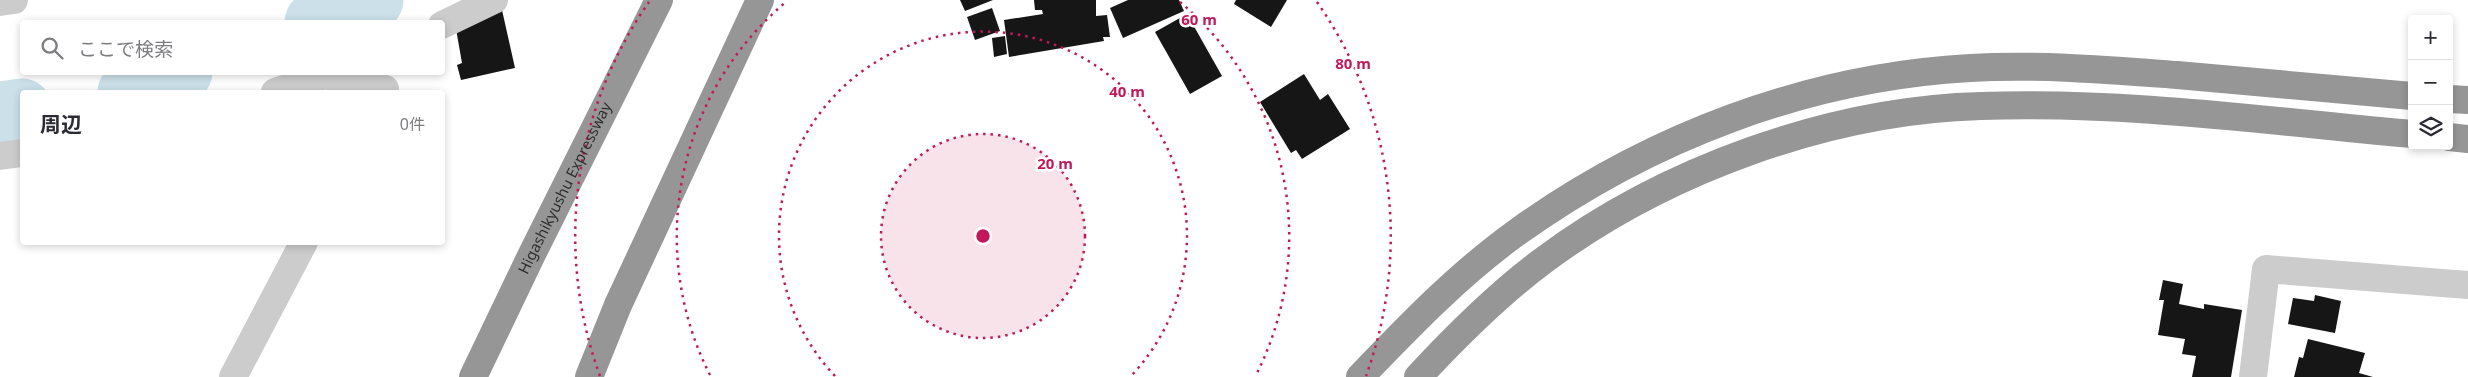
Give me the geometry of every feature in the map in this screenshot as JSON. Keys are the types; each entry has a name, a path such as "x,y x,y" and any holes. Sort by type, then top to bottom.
{"highway":[{"name":"Higashikyushu Expressway","path":"474,377 532,254 659,0"},
{"path":"589,377 618,305 760,0"},
{"path":"1360,377 1432,304 1516,233 1605,176 1698,131 1787,99 1876,78 1971,68 2101,69 2408,96"},
{"path":"2453,99 2468,100"},
{"path":"1418,377 1471,321 1544,260 1622,208 1706,167 1798,135 1883,116 1979,106 2101,107 2408,134"},
{"path":"2453,138 2468,139"}],"street":[{"path":"0,2 14,0"},
{"path":"445,24 494,0"},
{"path":"280,90 325,75 388,85"},
{"path":"0,156 20,153"},
{"path":"233,377 302,245"},
{"path":"2253,377 2266,269 2468,285"}],"building":[{"path":"960,0 993,0 965,11"},
{"path":"1034,0 1096,0 1096,16 1107,15 1110,37 1103,37 1104,41 1009,57 1004,20 1043,14 1042,10 1035,10"},
{"path":"1128,0 1179,0 1184,11 1123,38 1110,8"},
{"path":"1236,0 1287,0 1271,27 1234,4"},
{"path":"992,8 1000,31 975,40 967,17"},
{"path":"502,10 515,68 461,80 457,65 462,63 456,29"},
{"path":"1187,14 1222,76 1190,94 1155,32"},
{"path":"1005,36 1007,54 994,57 992,38"},
{"path":"1304,74 1320,100 1328,94 1350,129 1302,159 1296,150 1291,153 1260,102"},
{"path":"2163,280 2183,284 2179,304 2204,309 2204,304 2242,310 2231,377 2192,377 2196,356 2182,354 2185,339 2158,335 2164,300 2159,300"},
{"path":"2315,295 2341,301 2335,333 2288,324 2293,298 2314,301"},
{"path":"2308,339 2365,353 2359,373 2373,377 2294,377 2299,357 2303,358"}],"waterway":[{"path":"320,20 373,0"},
{"path":"133,90 174,75"},
{"path":"0,112 20,109"}]}
